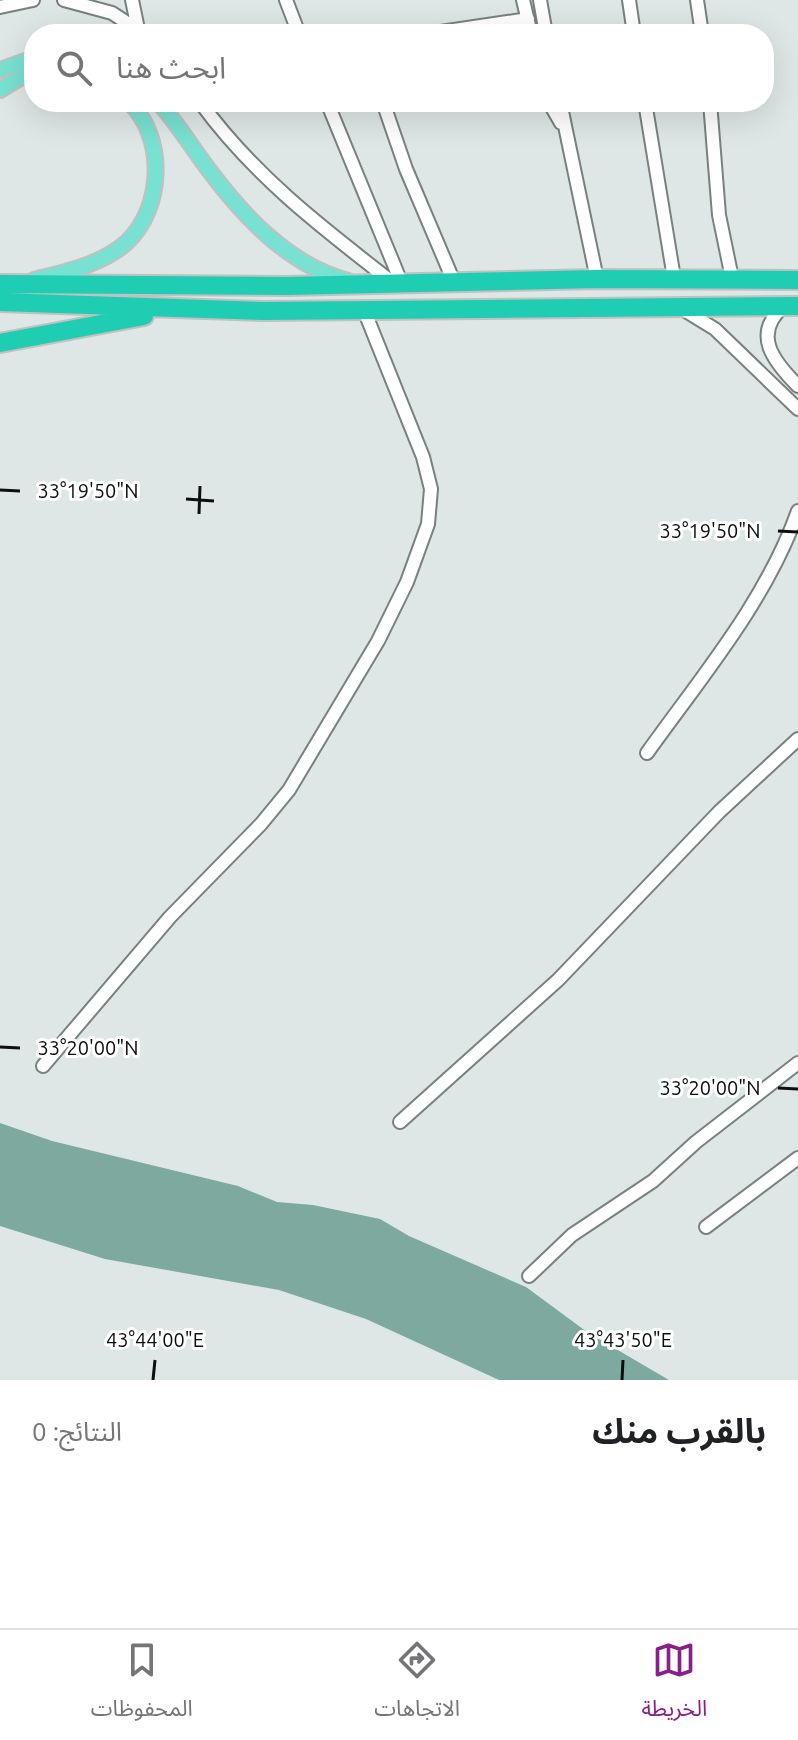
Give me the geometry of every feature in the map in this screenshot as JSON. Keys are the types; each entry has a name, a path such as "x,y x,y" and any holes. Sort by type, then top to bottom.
{"highway":[{"path":"8,284 286,286 674,278 798,280"},
{"path":"621,279 622,309"},
{"path":"0,302 174,311 791,306"},
{"path":"0,343 174,311"}],"main road":[{"path":"0,70 24,62"},
{"path":"0,90 24,77"},
{"path":"8,284 71,271 104,258 126,243 137,229 153,188 155,162 145,124 136,112"},
{"path":"165,112 208,170 265,233 296,259 323,274 390,283"}],"street":[{"path":"0,7 33,0"},
{"path":"64,0 98,8 128,24"},
{"path":"132,0 139,24"},
{"path":"286,0 295,24"},
{"path":"523,0 529,24"},
{"path":"540,0 544,24"},
{"path":"629,0 633,24"},
{"path":"697,0 701,24"},
{"path":"494,24 528,19"},
{"path":"207,112 227,139 270,184 390,283"},
{"path":"330,112 390,283"},
{"path":"386,112 406,169 454,282"},
{"path":"555,112 566,129"},
{"path":"562,112 597,279"},
{"path":"647,112 674,278"},
{"path":"711,112 719,215 732,278"},
{"path":"791,306 769,325 768,350 777,365 798,386"},
{"path":"681,309 715,329 798,409"},
{"path":"43,1066 170,917 261,824 289,790 378,641 407,582 428,524 431,489 423,457 364,310"},
{"path":"647,753 747,613 773,570 798,511"},
{"path":"400,1122 558,980 719,812 798,739"},
{"path":"529,1276 572,1235 653,1181 696,1142 798,1063"},
{"path":"706,1227 798,1158"}],"shaded area":[{"path":"0,1123 52,1141 238,1186 277,1202 313,1205 380,1219 409,1236 526,1287 587,1332 669,1380 499,1380 366,1319 279,1290 105,1259 0,1226"}]}
